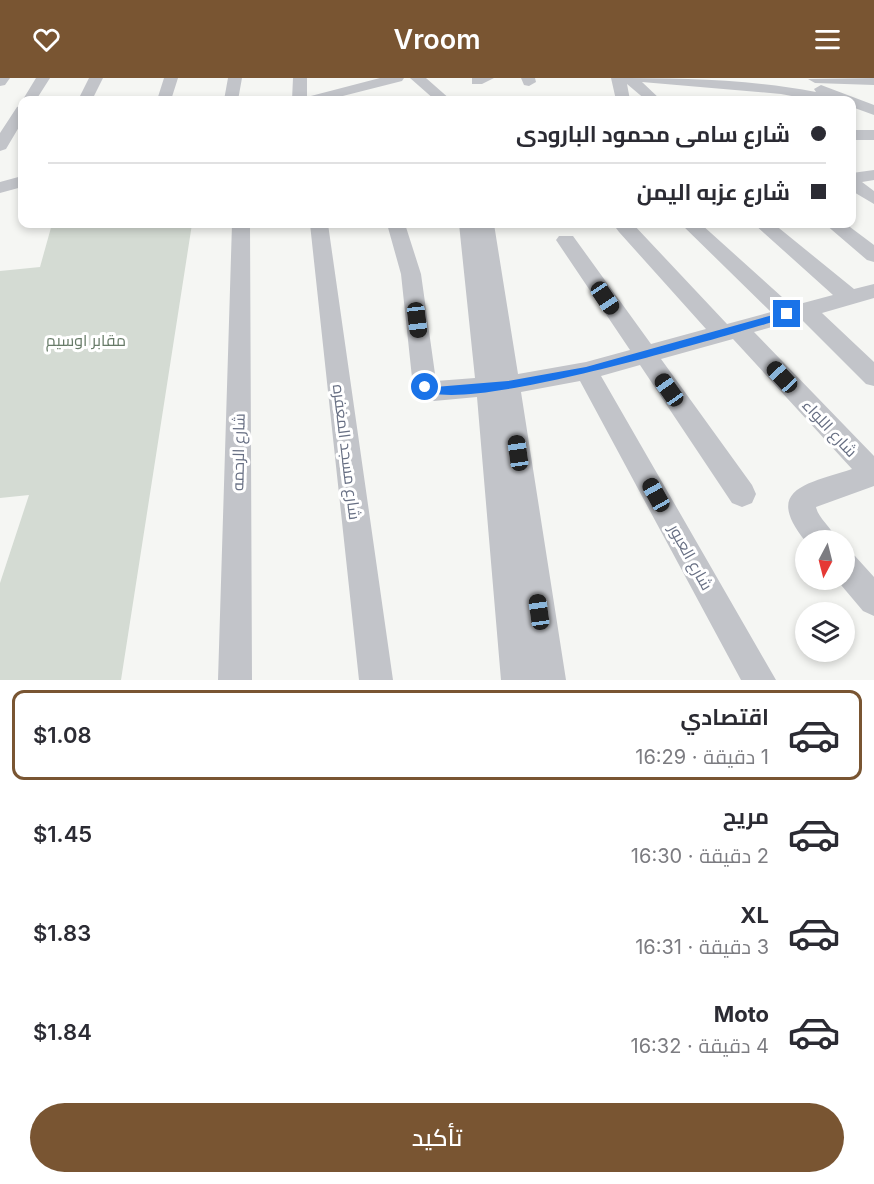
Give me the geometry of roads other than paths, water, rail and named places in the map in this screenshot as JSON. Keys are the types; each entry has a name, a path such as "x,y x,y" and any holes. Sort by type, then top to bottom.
{"street":[{"path":"0,82 3,78"},
{"path":"32,96 43,78"},
{"path":"87,96 96,78"},
{"path":"165,96 171,78"},
{"path":"232,96 235,78"},
{"path":"299,96 300,78"},
{"path":"327,96 397,78"},
{"path":"404,78 424,96"},
{"path":"417,78 439,96"},
{"path":"618,78 622,96"},
{"path":"628,78 649,96"},
{"path":"640,78 769,95 874,96"},
{"path":"753,78 796,84 832,96"},
{"path":"814,78 832,96"},
{"path":"796,84 810,82 814,78 874,81"},
{"path":"856,104 874,110"},
{"path":"856,110 874,119"},
{"path":"0,146 18,117"},
{"path":"856,135 874,135"},
{"path":"856,177 874,175"},
{"path":"0,188 18,182"},
{"path":"856,186 874,199"},
{"name":"شارع الرحمه","path":"235,680 241,228"},
{"name":"شارع مسجد المغفره","path":"320,228 376,680"},
{"path":"397,228 411,274 425,387 434,392 498,386 586,371 796,312 866,296"},
{"path":"469,228 549,680"},
{"path":"485,228 518,680"},
{"name":"شارع اللواء","path":"626,228 873,474"},
{"path":"695,228 874,377"},
{"path":"769,228 866,296"},
{"path":"839,228 874,255"},
{"path":"566,240 742,494"},
{"name":"شارع العبور","path":"586,371 759,680"},
{"path":"814,530 802,516 802,501 807,496 873,474"},
{"path":"855,578 874,600"}],"park label":[{"name":"مقابر اوسيم","path":"86,340"}]}
